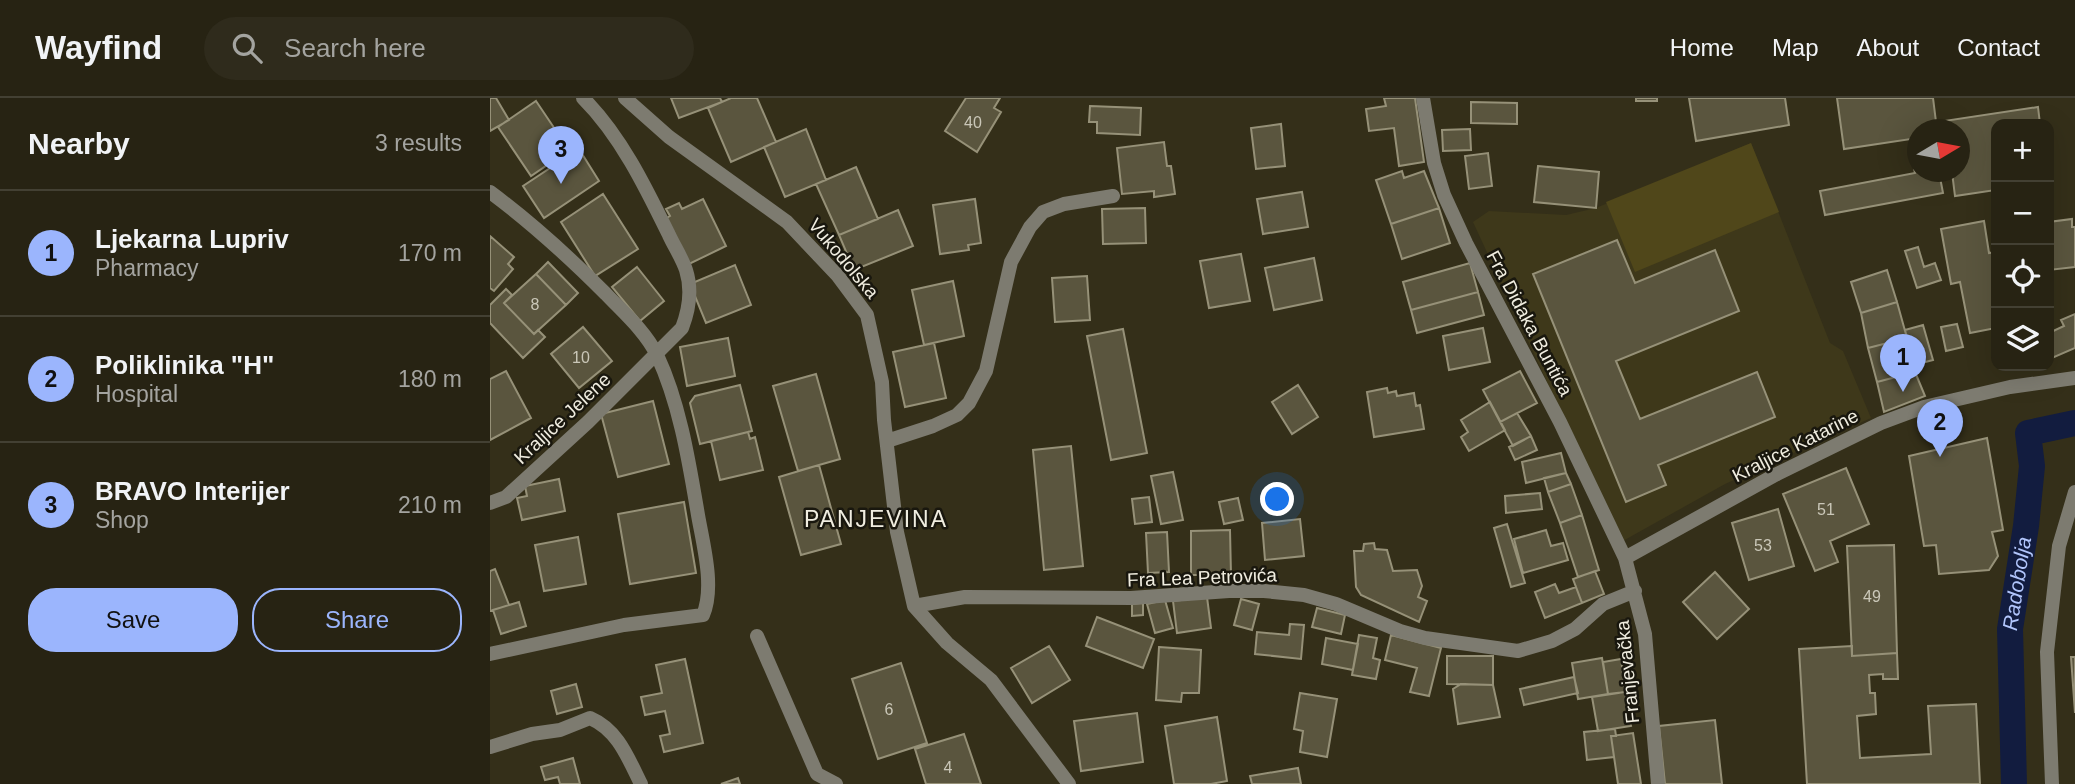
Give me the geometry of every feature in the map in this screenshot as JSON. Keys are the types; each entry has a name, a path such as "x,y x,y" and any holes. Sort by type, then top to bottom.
{"street":[{"name":"Kraljice Jelene","path":"490,503 506,497 588,422 682,328 689,310 686,270 651,197 595,110 583,98"},
{"name":"Vukodolska","path":"625,98 669,137 787,222 825,260 867,315 882,382 897,532 914,606"},
{"name":"Fra Didaka Buntića","path":"1423,98 1434,163 1444,195 1466,243 1560,422 1625,558"},
{"path":"490,192 561,249 636,325 656,353 671,391 695,497 708,577 703,615 624,625 490,654"},
{"path":"887,441 957,415 969,402 986,371 1011,262 1030,227 1043,212 1063,204 1113,195"},
{"name":"Kraljice Katarine","path":"1625,558 1740,494 1881,423 1924,407 1998,390 2075,378"},
{"path":"2052,784 2047,652 2059,546 2075,492"},
{"name":"Franjevačka","path":"1625,558 1645,634 1658,784"},
{"name":"Fra Lea Petrovića","path":"914,606 965,597 1122,598 1229,591 1264,592 1304,595 1336,604 1400,631 1424,638 1518,651 1552,641 1575,629 1603,604 1635,591"},
{"path":"914,606 947,643 991,680 1069,784"},
{"path":"757,636 814,779 836,784"},
{"path":"490,747 531,734 560,730 590,718 604,724 615,737 641,784"}],"shaded area":[{"path":"1751,143 1830,343 1843,351 1871,418 1725,484 1621,542 1473,222 1489,211 1566,215 1596,208"},
{"path":"1751,143 1779,212 1635,272 1606,202"}],"building":[{"path":"490,98 496,98 509,120 490,131"},
{"path":"671,98 720,98 722,102 679,118"},
{"path":"731,98 757,98 776,142 731,162 708,108"},
{"path":"966,98 1000,98 994,108 1001,112 977,152 945,131"},
{"path":"1384,98 1415,98 1424,162 1399,166 1394,128 1369,131 1366,109 1386,106"},
{"path":"1636,98 1657,98 1657,101 1636,101"},
{"path":"1689,98 1785,98 1789,125 1696,141"},
{"path":"1837,98 1933,98 1936,119 1907,119 1907,140 1844,149"},
{"path":"536,101 569,150 531,176 498,127"},
{"path":"1471,102 1517,103 1517,124 1471,123"},
{"path":"1090,106 1141,108 1140,135 1097,133 1097,122 1089,122"},
{"path":"2038,107 2039,119 1991,119 1991,191 1955,196 1953,182 1970,182 1970,119 1957,119"},
{"path":"1281,124 1285,166 1256,169 1251,128"},
{"path":"806,129 826,180 785,197 764,147"},
{"path":"1470,129 1471,150 1443,151 1442,130"},
{"path":"1164,142 1175,194 1154,197 1154,191 1122,194 1117,148"},
{"path":"579,149 599,181 544,218 523,186"},
{"path":"1488,153 1492,186 1469,189 1465,156"},
{"path":"1538,166 1599,172 1596,208 1534,202"},
{"path":"856,167 878,219 839,235 816,184"},
{"path":"1402,171 1404,178 1424,171 1439,208 1391,224 1376,180"},
{"path":"1907,175 1907,182 1941,182 1943,193 1825,215 1820,191"},
{"path":"1302,192 1308,227 1263,234 1257,199"},
{"path":"603,194 638,249 595,276 561,222"},
{"path":"703,199 726,246 687,265 665,219 670,216 666,209 679,203 682,209"},
{"path":"975,199 981,243 968,245 969,250 940,254 933,205"},
{"path":"1145,208 1146,243 1103,244 1102,209"},
{"path":"1439,208 1450,243 1402,259 1391,224"},
{"path":"898,210 913,246 854,270 839,235"},
{"path":"2072,219 2072,227 2075,227 2075,267 2054,269 2054,221"},
{"path":"1984,221 1991,253 1991,329 1970,333 1960,282 1951,284 1941,229"},
{"path":"490,236 514,257 508,264 513,269 494,291 490,288"},
{"path":"1617,240 1635,283 1715,250 1739,311 1616,361 1640,419 1757,372 1775,417 1658,465 1666,485 1626,502 1533,274"},
{"path":"1918,247 1924,267 1935,263 1941,280 1917,288 1905,251"},
{"path":"1241,254 1250,301 1209,308 1200,261"},
{"path":"1314,258 1322,300 1274,310 1265,268"},
{"path":"548,262 578,293 566,305 536,274"},
{"path":"1470,263 1478,292 1411,310 1403,282"},
{"path":"735,265 751,305 706,323 690,284"},
{"path":"637,267 664,301 640,321 612,287"},
{"path":"1887,270 1897,302 1861,313 1851,282"},
{"path":"536,274 566,305 534,334 504,303"},
{"path":"1087,276 1090,320 1055,322 1052,278"},
{"path":"953,281 964,336 924,345 912,290"},
{"path":"506,289 512,295 504,303 534,334 538,330 545,337 523,358 490,323 490,305"},
{"path":"1478,292 1484,315 1417,333 1411,310"},
{"path":"1897,302 1907,338 1868,348 1861,313"},
{"path":"2075,314 2075,348 2054,357 2054,331 2064,326 2061,320"},
{"path":"1957,324 1963,347 1946,351 1941,327"},
{"path":"1923,325 1933,360 1914,365 1905,330"},
{"path":"583,327 612,361 579,388 551,354"},
{"path":"1483,328 1490,362 1449,370 1443,336"},
{"path":"1123,329 1147,453 1111,460 1087,336"},
{"path":"728,338 735,376 687,386 680,347"},
{"path":"1907,338 1915,372 1877,382 1868,348"},
{"path":"934,343 946,398 905,407 893,352"},
{"path":"506,371 531,418 490,440 490,379"},
{"path":"1520,371 1537,403 1500,422 1483,390"},
{"path":"1915,372 1925,396 1884,412 1877,382"},
{"path":"816,374 840,459 798,471 773,386"},
{"path":"740,385 752,431 700,444 690,403 695,396"},
{"path":"1298,385 1318,417 1292,434 1272,402"},
{"path":"1387,388 1388,393 1396,391 1397,396 1414,393 1416,406 1420,405 1424,429 1374,437 1367,392"},
{"path":"653,401 669,464 618,477 601,414"},
{"path":"1490,402 1505,430 1469,451 1461,437 1468,432 1461,420"},
{"path":"1517,413 1531,436 1513,446 1500,422"},
{"path":"748,432 750,439 755,437 763,470 720,480 711,441"},
{"path":"1531,436 1537,450 1515,460 1509,447"},
{"path":"1987,438 2003,530 1992,532 1998,556 1989,570 1939,574 1936,545 1924,546 1909,456"},
{"path":"1071,446 1083,566 1044,570 1033,450"},
{"path":"1561,453 1566,473 1526,483 1522,462"},
{"path":"819,465 841,544 801,555 779,477"},
{"path":"1846,468 1869,524 1830,541 1838,562 1815,571 1783,494"},
{"path":"1173,472 1183,520 1161,524 1151,476"},
{"path":"1566,473 1571,484 1548,492 1544,478"},
{"path":"559,479 565,511 522,520 517,498 527,496 525,486"},
{"path":"1571,484 1582,515 1560,523 1548,492"},
{"path":"1540,493 1542,509 1506,513 1505,496"},
{"path":"1149,497 1152,522 1135,524 1132,499"},
{"path":"1238,498 1243,520 1224,524 1219,502"},
{"path":"684,502 696,573 630,584 618,514"},
{"path":"1778,509 1794,566 1749,580 1732,523"},
{"path":"1582,515 1599,570 1578,577 1560,523"},
{"path":"1300,519 1304,556 1265,560 1262,523"},
{"path":"1507,524 1525,583 1511,587 1494,528"},
{"path":"1230,530 1231,575 1191,575 1191,531"},
{"path":"1546,530 1551,546 1563,543 1568,560 1523,573 1514,539"},
{"path":"1167,532 1169,572 1148,573 1146,533"},
{"path":"578,537 586,584 544,591 535,545"},
{"path":"1374,543 1375,549 1387,550 1393,571 1417,570 1422,586 1418,597 1427,601 1419,622 1361,595 1356,587 1354,551 1363,551 1364,544"},
{"path":"1894,545 1897,653 1852,656 1847,546"},
{"path":"495,569 509,605 490,611 490,571"},
{"path":"1595,571 1604,594 1582,603 1573,579"},
{"path":"1715,572 1749,609 1717,639 1683,602"},
{"path":"1555,584 1559,593 1576,587 1582,603 1545,618 1535,592"},
{"path":"1207,597 1211,628 1177,633 1173,601"},
{"path":"1241,599 1259,604 1252,630 1234,625"},
{"path":"1165,600 1173,628 1155,633 1147,604"},
{"path":"519,602 526,626 501,634 493,610"},
{"path":"1143,603 1143,615 1132,616 1132,604"},
{"path":"1317,608 1345,615 1341,634 1312,627"},
{"path":"1097,617 1154,639 1143,668 1086,646"},
{"path":"1290,624 1304,625 1301,659 1255,654 1257,632 1289,635"},
{"path":"1359,635 1377,638 1373,658 1380,660 1376,679 1352,675"},
{"path":"1391,635 1441,648 1429,696 1410,692 1417,668 1385,660"},
{"path":"1326,638 1358,644 1353,670 1322,664"},
{"path":"1049,646 1070,680 1032,703 1011,668"},
{"path":"1852,646 1852,656 1897,653 1898,679 1883,679 1883,674 1869,675 1870,693 1875,693 1876,714 1857,716 1860,758 1931,754 1928,706 1976,704 1980,784 1807,784 1799,649"},
{"path":"1159,647 1201,650 1199,693 1182,693 1181,702 1156,700"},
{"path":"1447,656 1493,656 1493,685 1447,684"},
{"path":"2071,657 2075,657 2075,713"},
{"path":"1602,658 1608,694 1578,699 1572,663"},
{"path":"685,659 703,743 664,752 660,736 670,734 665,711 645,715 641,697 662,693 656,665"},
{"path":"1621,659 1625,692 1608,694 1603,662"},
{"path":"901,663 927,743 878,759 852,679"},
{"path":"1574,677 1578,693 1524,705 1520,689"},
{"path":"576,684 582,707 557,714 551,691"},
{"path":"1461,684 1493,685 1500,717 1458,724 1453,689"},
{"path":"1625,692 1631,726 1598,731 1592,697"},
{"path":"1300,693 1337,699 1327,757 1300,752 1303,731 1294,729"},
{"path":"1137,713 1143,762 1081,771 1074,721"},
{"path":"1217,717 1227,781 1174,784 1165,726"},
{"path":"1715,720 1722,784 1665,784 1659,726"},
{"path":"1615,729 1616,736 1611,736 1614,757 1587,760 1584,732"},
{"path":"1633,733 1641,784 1618,784 1611,736"},
{"path":"964,734 981,784 926,784 915,749"},
{"path":"573,758 580,784 560,784 558,777 545,780 541,767"},
{"path":"1298,768 1301,784 1252,784 1250,776"},
{"path":"738,778 740,784 721,784"}],"waterway":[{"name":"Radobolja","path":"2014,784 2010,629 2032,466 2028,433 2075,423"}],"place":[{"name":"BRAVO Interijer","path":"561,184"},
{"name":"Ljekarna Lupriv","path":"1903,392"},
{"name":"Poliklinika \"H\"","path":"1940,457"}],"district":[{"name":"PANJEVINA","path":"876,519"}]}
